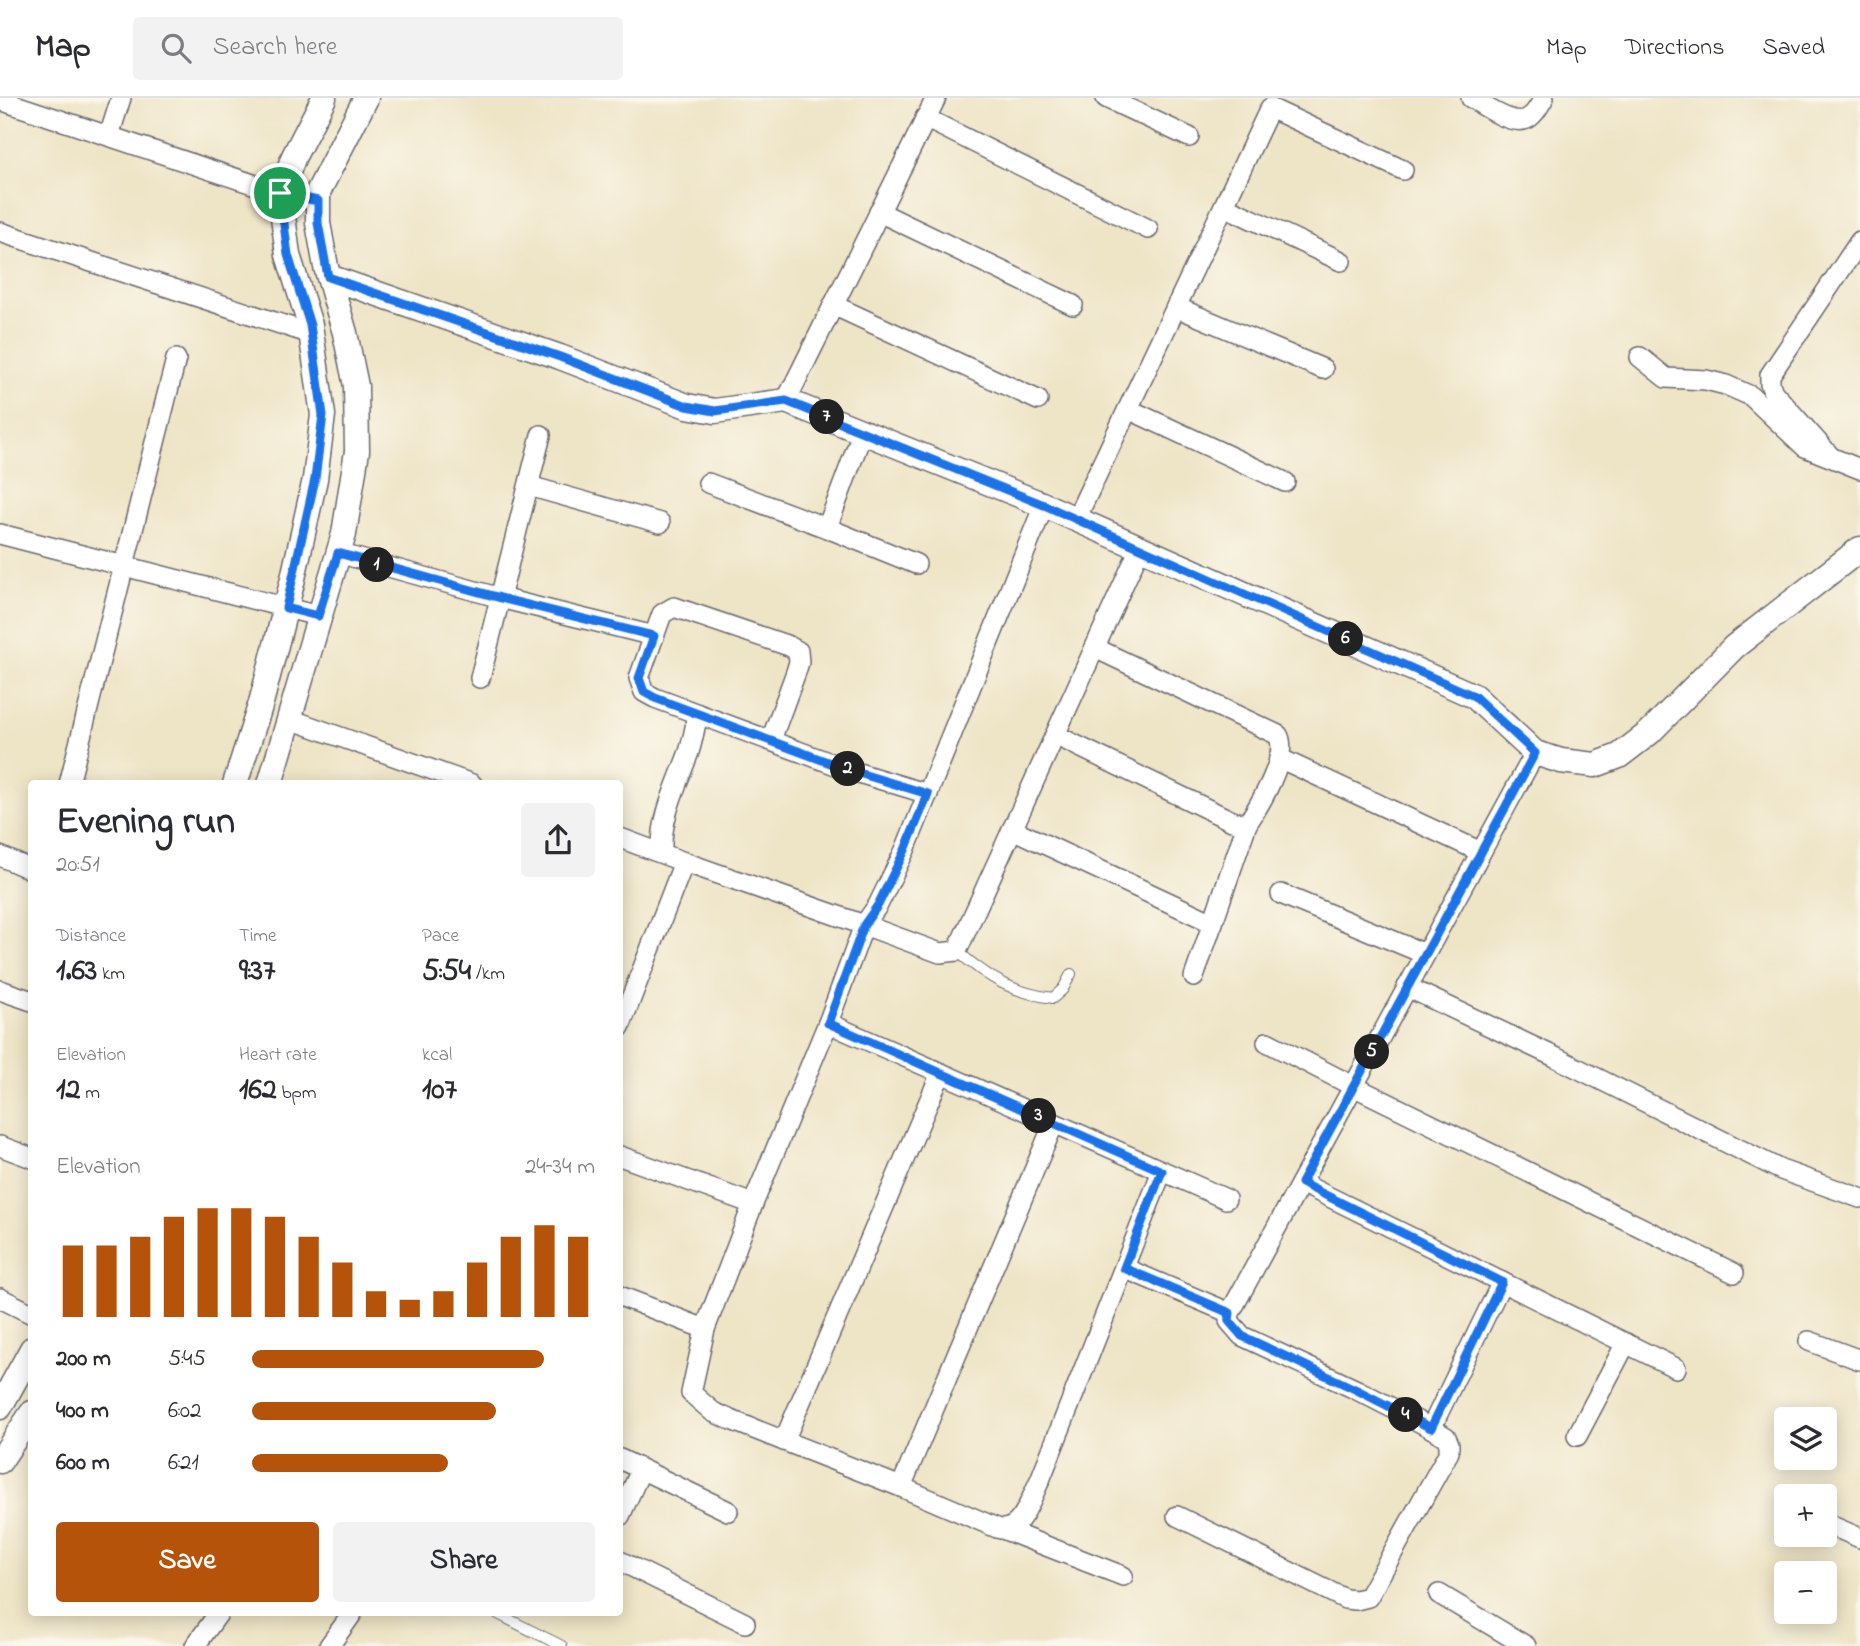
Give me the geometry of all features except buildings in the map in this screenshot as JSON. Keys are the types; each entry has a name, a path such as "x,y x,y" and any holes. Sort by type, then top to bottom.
{"street":[{"path":"109,136 121,98"},
{"path":"236,780 261,703 286,608 315,479 323,415 311,334 288,255 280,193 293,156 324,98"},
{"path":"271,780 344,534 357,452 356,386 345,334 328,277 318,223 318,192 366,98"},
{"path":"786,401 936,98"},
{"path":"1106,98 1189,137"},
{"path":"1471,98 1504,117 1518,121 1531,117 1544,98"},
{"path":"0,100 280,193 318,201"},
{"path":"1075,521 1270,108 1403,170"},
{"path":"925,118 1148,229"},
{"path":"1224,205 1341,261"},
{"path":"879,212 1073,304"},
{"path":"0,232 311,334"},
{"path":"1830,457 1773,392 1770,375 1860,241"},
{"path":"328,277 560,357 687,406 715,411 786,401 1044,505 1474,696 1535,753 1561,761 1595,765 1619,755 1649,733 1734,647 1860,549"},
{"path":"833,305 1038,400"},
{"path":"1176,307 1324,369"},
{"path":"1640,357 1666,378 1706,380 1751,396 1805,447 1860,469"},
{"path":"70,780 176,359"},
{"path":"1128,409 1285,482"},
{"path":"827,528 863,432"},
{"path":"480,678 541,435"},
{"path":"708,483 916,564"},
{"path":"529,486 660,523"},
{"path":"1044,505 905,850 878,905 864,925 828,1023 752,1204 705,1329 691,1392 713,1412 1123,1576"},
{"path":"0,534 318,616"},
{"path":"623,839 940,953 957,951 1140,548"},
{"path":"338,553 654,636"},
{"path":"771,740 799,662 798,651 674,607 662,614 639,678 644,692 852,771 928,794"},
{"path":"1095,648 1278,735 1282,748 1262,802 1247,824 1194,976"},
{"path":"662,853 661,836 690,748 698,714"},
{"path":"290,719 461,780"},
{"path":"1055,735 1232,821 1247,824"},
{"path":"1177,1516 1345,1600 1356,1600 1368,1597 1449,1452 1446,1437 1431,1428 1242,1336 1229,1321 1230,1313 1535,753"},
{"path":"1279,758 1481,852"},
{"path":"1012,829 1213,923"},
{"path":"0,856 28,868"},
{"path":"624,1000 675,888 684,862"},
{"path":"1281,894 1425,954"},
{"path":"1407,987 1782,1170 1860,1198"},
{"path":"0,990 28,1000"},
{"path":"828,1023 1226,1199"},
{"path":"1267,1042 1734,1273"},
{"path":"784,1441 942,1073"},
{"path":"901,1487 1054,1123"},
{"path":"0,1146 28,1156"},
{"path":"623,1157 752,1204"},
{"path":"1005,1530 1018,1523 1040,1480 1162,1171"},
{"path":"1301,1183 1676,1368"},
{"path":"1124,1268 1230,1313"},
{"path":"1431,1428 1502,1282"},
{"path":"623,1297 705,1329"},
{"path":"0,1298 28,1312"},
{"path":"1809,1341 1860,1360"},
{"path":"1577,1436 1626,1343"},
{"path":"0,1407 28,1356"},
{"path":"0,1461 28,1419"},
{"path":"623,1461 728,1511"},
{"path":"623,1509 640,1470"},
{"path":"1837,1528 1860,1538"},
{"path":"623,1562 745,1623"},
{"path":"1439,1594 1526,1646"},
{"path":"195,1646 217,1616"},
{"path":"329,1646 351,1616"}],"lane":[{"path":"957,951 995,981 1039,996 1053,998 1063,989 1071,974"},
{"path":"502,1616 562,1646"}],"route":[{"path":"280,193 318,201 318,223 328,277 560,357 687,406 715,411 786,401 916,452 1044,505 1474,696 1535,753 1301,1183 1502,1282 1431,1428 1242,1336 1229,1321 1230,1313 1124,1268 1162,1171 828,1023 864,925 878,905 905,850 928,794 852,771 644,692 639,678 654,636 508,600 338,553 318,616 286,608 315,479 323,415 310,325 288,255 280,193"}]}
